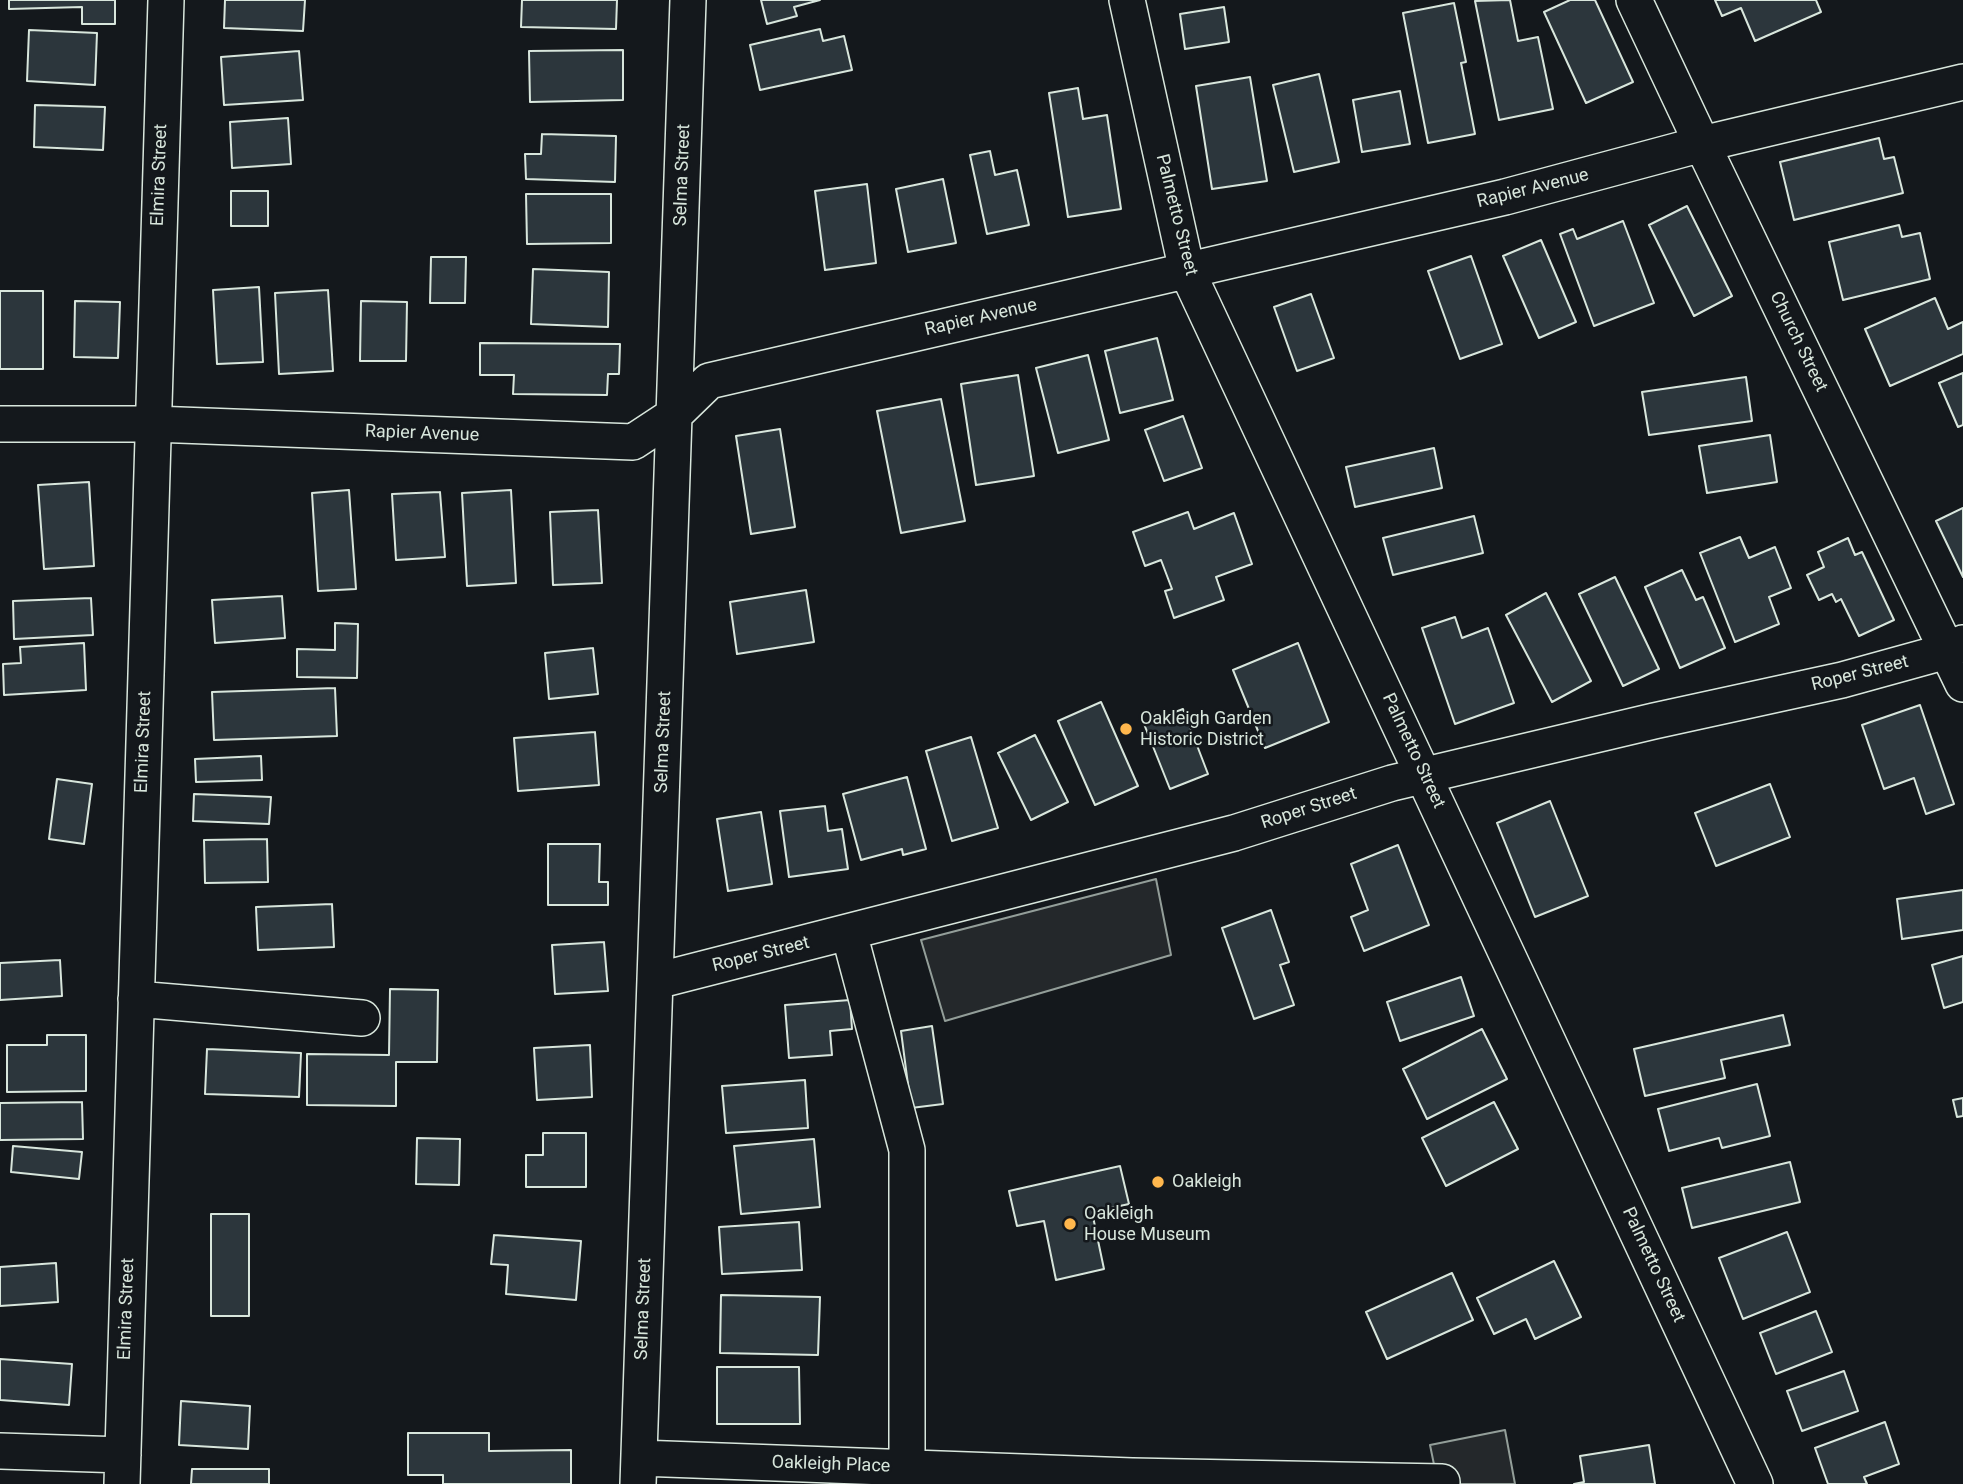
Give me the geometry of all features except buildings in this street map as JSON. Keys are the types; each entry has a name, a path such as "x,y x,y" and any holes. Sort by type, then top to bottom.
{"street":[{"name":"Elmira Street","path":"122,1470 166,0"},
{"name":"Selma Street","path":"638,1471 688,0"},
{"name":"Palmetto Street","path":"1127,0 1187,271 1755,1484"},
{"name":"Church Street","path":"1634,0 1702,144 1955,647 1963,684"},
{"name":"Rapier Avenue","path":"0,424 153,425 634,442 674,415 709,381 1505,197 1702,144 1963,82"},
{"name":"Roper Street","path":"656,981 1234,833 1392,783 1654,720 1842,680 1955,647"},
{"path":"849,933 907,1150 907,1476"},
{"path":"136,999 362,1018"},
{"path":"0,1451 122,1470"},
{"name":"Oakleigh Place","path":"638,1471 1432,1483"}],"shaded area":[{"path":"1156,879 1171,955 945,1021 921,940"},
{"path":"1505,1430 1515,1484 1438,1484 1430,1445"}],"place":[{"name":"Oakleigh Garden Historic District","path":"1126,729"},
{"name":"Oakleigh","path":"1158,1182"},
{"name":"Oakleigh House Museum","path":"1070,1224"}]}
